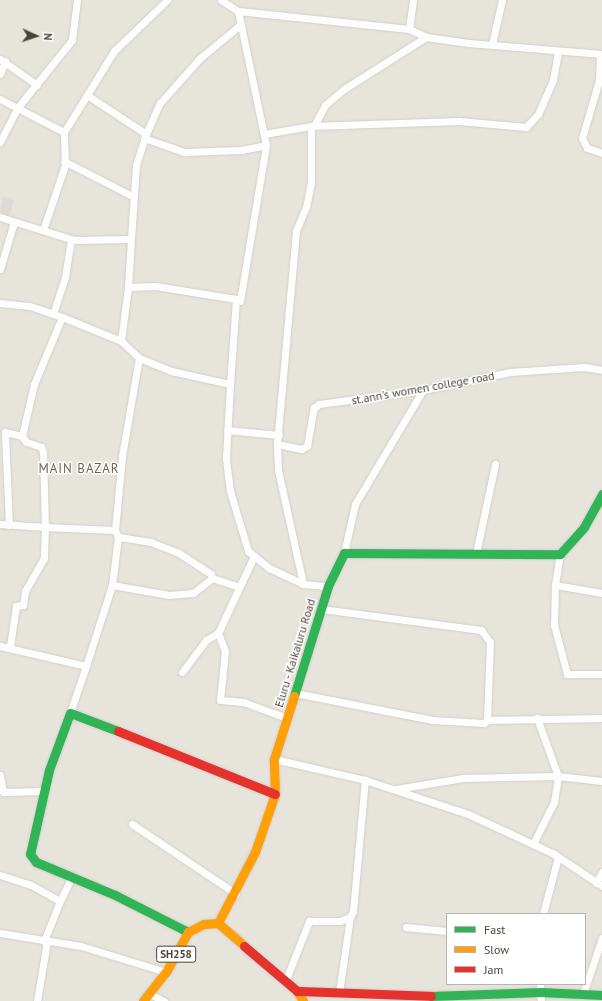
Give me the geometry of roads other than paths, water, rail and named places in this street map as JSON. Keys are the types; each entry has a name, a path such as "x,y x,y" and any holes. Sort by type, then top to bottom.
{"main road":[{"path":"344,553 560,554 584,527 602,494"},
{"name":"Eluru - Kaikaluru Road","path":"218,923 236,894 255,852 275,794 274,759 328,586 344,553"},
{"path":"188,932 72,876 36,862 30,854 44,790 70,713 192,758 275,794"},
{"path":"218,923 297,991 303,1001"},
{"name":"SH258","path":"143,1001 166,972 188,932 204,924 218,923"},
{"path":"297,991 430,996 541,992 602,995"}],"street":[{"path":"0,142 18,107 72,40 77,0"},
{"path":"43,230 64,162 64,132 114,51 167,0"},
{"path":"220,0 238,11 409,29 426,37 558,52 601,54 599,80 582,138 587,148 602,153"},
{"path":"409,29 413,0"},
{"path":"492,44 502,0"},
{"path":"128,287 155,286 236,299 240,301 266,145 238,11"},
{"path":"121,341 128,287 132,196 145,136 160,103 199,59 240,25"},
{"path":"303,584 278,470 277,444 279,436 296,231 306,207 310,182 313,125 325,105 344,89 426,37"},
{"path":"264,134 313,125 459,121 526,127 538,114 552,80 558,52"},
{"path":"0,74 3,60 37,85"},
{"path":"87,95 145,136 184,152 241,150 266,145"},
{"path":"0,99 18,107 48,127 64,132"},
{"path":"64,162 132,196"},
{"path":"0,217 71,240 131,239"},
{"path":"0,269 14,222"},
{"path":"53,314 65,277 71,240"},
{"path":"236,299 227,430 230,491 248,551 269,568 303,584 328,586"},
{"path":"0,303 62,317 121,341 139,358 171,371 230,384"},
{"path":"22,436 34,384 62,317"},
{"path":"70,713 112,585 122,456 139,358"},
{"name":"st.ann's women college road","path":"277,444 301,449 307,446 314,408 319,404 423,390 510,372 584,366 602,370"},
{"path":"344,553 356,504 423,390"},
{"path":"227,430 279,436"},
{"path":"9,525 2,431 22,436 26,442 41,447 43,452 45,527 44,558 26,591 23,605 16,606 10,646"},
{"path":"476,553 495,464"},
{"path":"0,524 117,533 151,542 179,553 211,574 212,578 240,587"},
{"path":"560,554 555,585 554,625 563,669 567,674 602,674"},
{"path":"182,672 206,640 218,633 254,556"},
{"path":"112,585 169,595 193,593 212,578"},
{"path":"555,585 602,593"},
{"path":"321,609 481,630 490,642 487,720"},
{"path":"218,633 226,651 220,700 242,702 287,718"},
{"path":"0,646 10,646 86,666"},
{"path":"295,693 432,720 484,723 487,720 602,718"},
{"path":"533,844 554,802 558,776 537,718"},
{"path":"274,759 365,780 468,814 558,857 599,884 602,872"},
{"path":"0,775 3,792 44,790"},
{"path":"393,789 463,778 558,776 602,781"},
{"path":"339,992 350,918 365,780"},
{"path":"132,824 236,894"},
{"path":"543,913 558,857"},
{"path":"0,875 31,885 60,901"},
{"path":"37,1001 46,941 60,901 72,876"},
{"path":"285,982 309,921 330,922 350,918"},
{"path":"406,926 446,931"},
{"path":"0,933 80,946 166,972"},
{"path":"583,994 602,938"},
{"path":"150,994 164,1001"}],"district":[{"name":"MAIN BAZAR","path":"79,469"}]}
